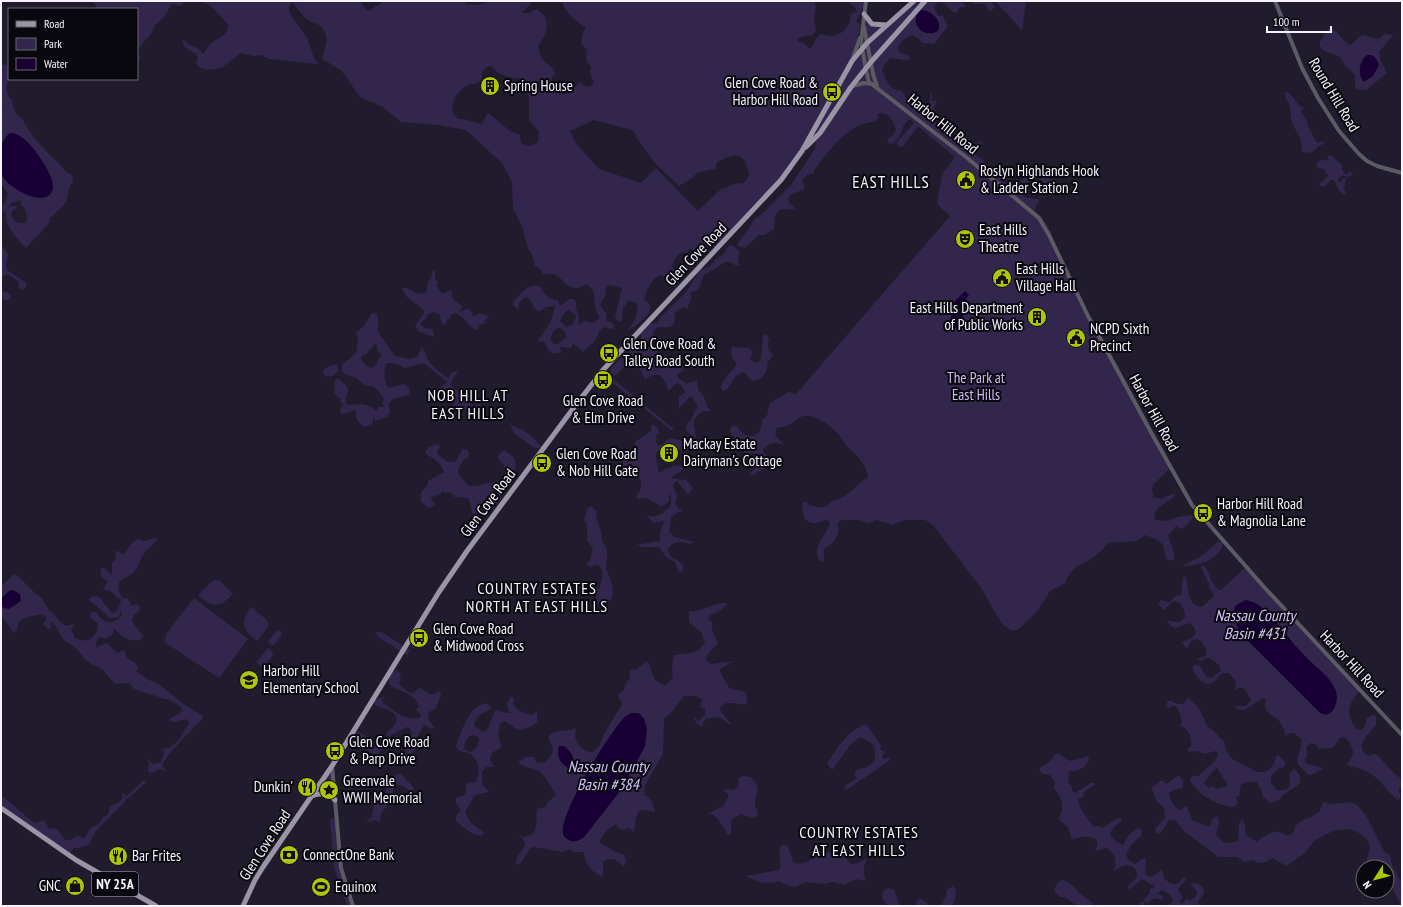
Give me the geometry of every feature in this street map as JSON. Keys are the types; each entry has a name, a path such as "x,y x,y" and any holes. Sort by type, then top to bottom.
{"main road":[{"name":"Glen Cove Road","path":"802,151 852,61 867,43 914,1"},
{"name":"Glen Cove Road","path":"243,906 263,867 332,766 439,592 466,551 578,402 633,337 770,193 802,151 820,133 851,87 871,62 925,1"},
{"path":"864,14 872,24 886,26"},
{"path":"312,796 324,793 335,800"},
{"name":"NY 25A","path":"1,808 80,863 156,906"}],"street":[{"path":"866,1 862,32 862,49 868,80 872,84"},
{"name":"Round Hill Road","path":"1275,1 1302,68 1318,98 1339,130 1359,154 1367,161 1377,166 1402,173"},
{"path":"863,23 874,78 878,87"},
{"path":"852,61 862,32"},
{"path":"851,87 860,83 872,84"},
{"name":"Harbor Hill Road","path":"872,84 878,87 1022,202 1039,218 1049,235 1088,316 1170,468 1192,505 1259,582 1402,735"},
{"path":"332,766 342,873 353,906"}],"green space":[{"path":"91,1 186,1 180,6 172,4 163,18 154,26 151,34 141,45 138,52 138,8 97,8"},
{"name":"The Park at East Hills","path":"200,1 362,1 361,2 364,7 368,11 384,1 465,1 467,4 474,5 486,3 486,1 532,1 530,5 521,13 529,13 537,9 545,18 547,23 546,32 538,47 542,59 552,67 555,74 552,77 550,85 554,91 562,95 566,94 581,82 584,86 590,87 594,83 590,73 591,67 586,56 587,51 581,43 582,35 586,28 568,13 562,1 814,1 816,6 814,18 816,31 812,35 798,38 797,41 804,43 810,49 819,35 834,36 841,33 847,27 852,13 857,12 855,7 850,4 850,1 864,1 864,6 856,21 860,25 852,60 861,47 864,14 868,21 886,25 914,1 939,1 935,6 935,11 939,16 942,15 948,26 934,44 922,43 918,38 911,35 900,43 898,49 903,54 909,56 910,59 905,60 890,58 884,65 882,71 889,85 898,91 902,91 907,100 910,101 912,106 916,109 923,110 926,108 932,93 932,101 937,100 931,117 936,124 953,138 956,138 961,133 958,137 959,143 967,150 970,150 975,143 981,142 982,143 977,151 973,153 983,160 989,168 1001,172 1004,180 1014,190 1026,176 1041,169 1052,182 1048,187 1044,186 1038,177 1022,185 1019,190 1024,197 1038,199 1039,201 1034,210 1042,218 1050,230 1052,234 1050,235 1070,282 1170,468 1153,485 1152,491 1154,497 1160,499 1176,493 1170,500 1158,508 1155,515 1155,520 1168,521 1177,517 1192,515 1193,518 1184,528 1180,529 1177,526 1168,536 1174,552 1174,558 1172,561 1167,559 1162,543 1145,535 1137,541 1108,543 1096,555 1073,569 1065,583 1050,591 1038,610 1018,630 1011,630 1003,625 981,588 933,525 925,520 904,520 893,525 877,520 868,523 857,520 843,520 838,522 838,531 835,539 824,550 824,562 818,559 817,549 830,523 827,520 811,523 805,519 802,508 803,501 814,507 825,506 832,501 842,498 868,477 865,467 860,459 845,444 837,433 824,422 815,417 803,416 787,426 777,428 775,435 784,445 772,443 762,450 776,466 770,465 753,475 750,474 756,467 758,456 756,453 745,453 739,442 732,435 730,430 731,427 736,426 748,436 758,433 762,420 767,416 770,403 789,392 796,394 950,216 937,204 942,174 955,157 918,126 903,146 898,147 897,142 914,123 910,119 904,125 898,138 891,144 887,140 894,134 896,129 890,116 884,113 877,115 879,118 876,120 859,125 850,131 833,146 814,170 814,173 804,178 802,181 805,187 804,189 790,195 788,198 789,202 796,210 783,209 778,211 775,217 774,229 765,235 759,235 745,248 738,246 738,243 754,219 761,215 791,185 815,149 816,139 802,151 791,167 717,249 711,243 709,248 698,248 694,250 689,249 687,254 683,252 676,257 673,261 673,265 671,266 678,272 676,286 672,285 661,275 654,279 644,300 649,304 650,308 646,317 627,331 637,314 638,310 636,303 628,301 623,308 622,320 620,322 617,321 615,317 622,289 620,287 608,285 605,289 606,295 600,305 607,314 607,321 614,325 614,328 604,327 601,329 595,342 583,352 573,343 570,348 560,347 561,352 554,354 548,350 545,342 538,340 552,318 555,306 546,307 539,312 526,296 519,303 518,309 513,305 513,302 528,287 535,285 540,286 547,296 558,300 560,306 569,299 574,299 579,317 578,326 585,321 593,323 599,319 599,315 595,307 594,292 586,284 577,288 568,286 554,275 544,275 538,267 535,266 532,254 528,249 522,226 513,208 512,182 502,163 466,130 438,125 401,122 383,107 360,97 341,70 322,59 327,40 325,32 321,26 306,19 292,2 289,12 307,38 314,58 320,63 315,64 270,59 261,55 253,56 241,53 220,68 210,70 202,69 197,65 196,61 198,59 196,54 186,48 182,42 183,40 204,53 210,44 224,35 229,26 211,6","holes":["488,66 491,66 498,73 509,77 522,79 526,87 529,100 529,120 539,131 538,142 530,146 521,143 520,135 510,131 488,113 482,124 458,119 453,113 452,108 456,96 467,86 479,82 482,78 482,72","594,120 632,130 652,160 679,186 698,172 715,169 717,162 735,155 742,158 748,169 749,176 744,183 734,184 720,190 698,211 656,168 641,183 599,169 576,143 570,131","568,310 576,316 573,323 566,327 560,321","559,327 565,332 566,338 562,342 553,344 550,339 554,330"]},
{"path":"940,1 963,1 962,2 966,7 960,7 956,13"},
{"path":"970,1 991,1 995,7 989,11 985,4 975,4"},
{"path":"994,1 1026,1 1022,31 1009,15"},
{"path":"1329,28 1339,34 1350,45 1361,35 1378,39 1385,34 1393,35 1379,52 1380,59 1387,73 1366,90 1355,89 1355,75 1346,67 1340,57 1323,50 1320,46 1320,41"},
{"path":"4,64 7,65 8,70 7,92 12,100 14,110 22,119 33,137 69,174 72,175 73,180 69,188 67,200 63,206 49,219 50,222 26,248 12,233 8,226 5,213 1,210 1,206 5,203 8,194 1,183 1,172 2,175 47,169 33,148 24,139 2,142 1,146 1,66","holes":["21,200 21,205 27,214 27,219 25,223 18,223 14,220 11,213 17,208 16,206 8,207 11,203"]},
{"path":"1285,92 1290,94 1298,104 1304,108 1301,112 1306,119 1317,143 1325,141 1311,152 1307,153 1301,151 1302,143 1293,126 1290,106 1285,97"},
{"path":"1331,155 1342,165 1342,170 1346,175 1350,172 1353,173 1347,177 1343,175 1338,179 1339,182 1341,182 1346,177 1344,188 1346,194 1340,191 1334,180 1330,180 1324,186 1320,186 1319,184 1328,176 1324,169 1316,166 1320,160 1327,161 1328,156"},
{"path":"1,244 8,254 6,266 7,270 25,282 27,286 22,290 19,288 18,281 9,275 4,275 1,279"},
{"path":"731,245 739,251 738,260 740,265 736,266 730,262 725,262 704,275 698,289 690,292 692,297 688,305 688,309 684,307 679,309 675,313 674,324 669,327 658,327 655,329 653,339 645,344 647,347 658,352 671,368 676,368 681,365 683,366 684,371 677,375 679,379 687,384 697,380 698,390 702,394 710,411 703,411 696,417 694,425 696,437 694,438 686,428 698,407 692,397 689,397 685,403 676,410 679,406 679,397 685,393 681,386 677,383 668,391 666,383 660,375 653,375 645,379 639,368 631,363 627,363 618,374 615,375 611,373 611,368 641,340 641,331 648,324 657,323 686,292 698,273 710,266 717,258 723,255"},
{"path":"435,270 435,279 439,283 436,285 442,294 451,290 453,293 451,295 454,300 463,307 459,312 468,309 474,317 479,313 489,316 485,319 484,324 479,325 478,329 476,330 470,326 462,317 455,313 450,315 450,318 443,325 439,314 433,312 427,315 426,319 420,324 424,328 431,329 434,333 434,337 418,331 415,326 424,313 424,310 407,297 402,289 407,288 418,294 425,293 427,291 427,283"},
{"path":"1,292 7,292 11,296 10,299 5,301 1,296"},
{"path":"372,313 375,313 378,316 378,332 395,356 410,359 417,357 422,346 432,365 448,378 453,372 458,372 450,385 455,390 473,389 470,400 471,405 473,406 480,404 483,409 473,414 469,413 466,410 460,409 459,407 455,407 453,405 455,402 454,400 444,393 435,395 447,382 425,364 405,368 398,364 389,363 386,364 384,374 387,386 389,388 404,384 410,389 409,394 392,400 388,406 390,411 387,417 375,421 374,415 372,424 365,427 360,424 356,416 356,411 353,410 342,414 340,409 344,404 341,403 340,398 334,394 334,382 337,378 341,380 348,389 348,393 345,397 347,405 366,405 376,411 379,407 384,407 382,402 384,399 377,389 372,386 366,386 357,378 345,374 342,371 342,365 356,353 358,340 356,333 364,326","holes":["375,344 377,345 377,350 382,355 376,365 371,368 365,365 361,357"]},
{"path":"765,334 768,336 768,346 773,355 767,363 766,373 761,378 752,381 744,372 736,376 727,389 724,391 721,389 723,382 737,363 732,356 732,347 749,348 753,352 750,359 756,363 759,362 761,358 763,336"},
{"path":"337,364 338,371 334,375 326,376 324,374 323,372 325,368"},
{"path":"609,376 635,397 635,399 608,379"},
{"path":"640,402 673,428 673,430 671,430 640,405"},
{"path":"652,424 656,426 660,433 657,434 656,442 658,446 663,444 668,439 674,439 680,440 690,448 688,450 683,450 670,445 664,447 656,453 659,473 672,467 684,466 683,470 670,478 686,480 692,487 692,490 687,493 677,481 674,482 673,487 678,497 675,504 678,508 684,511 678,512 671,517 669,531 674,537 694,542 691,544 678,542 672,544 667,550 671,557 682,564 684,568 682,572 679,572 675,562 666,557 659,547 642,547 636,545 660,541 660,532 665,520 654,523 647,516 657,516 666,510 671,505 671,493 669,496 669,501 662,507 647,498 638,499 636,496 640,490 641,482 638,476 636,473 629,472 625,474 623,462 615,459 610,451 612,449 617,451 625,460 633,455 635,442 651,431"},
{"path":"510,425 520,428 543,449 533,447 514,433"},
{"path":"436,444 440,447 437,451 438,455 448,462 455,462 462,450 468,450 468,457 464,459 458,469 459,475 469,486 493,482 502,477 506,471 503,464 497,457 504,450 515,460 516,465 514,476 493,509 481,518 475,519 472,514 468,498 454,497 451,492 445,493 443,491 440,494 431,497 436,505 429,508 421,502 421,494 428,485 428,481 444,472 439,463 426,454 425,451 429,447"},
{"path":"591,506 597,512 596,518 601,531 602,541 606,547 606,569 612,584 613,594 611,599 606,604 601,606 597,603 597,595 595,591 600,588 603,572 600,566 595,565 591,567 588,566 587,563 590,561 593,548 587,540 587,525 584,520 588,508"},
{"path":"153,538 158,539 143,555 134,572 120,581 118,585 122,598 128,599 131,603 129,606 137,604 140,607 140,610 134,614 132,621 143,636 142,639 127,639 113,628 113,635 106,639 99,637 96,643 96,648 106,643 117,653 124,650 127,658 134,662 139,669 136,671 147,679 160,685 182,703 203,716 203,718 168,755 162,766 166,771 159,769 150,773 148,771 149,763 147,759 153,764 161,762 164,752 163,749 176,743 189,723 187,719 175,722 170,721 170,719 183,711 181,707 168,699 134,689 130,684 115,684 103,670 85,659 76,648 64,640 53,622 50,622 51,628 48,629 43,624 47,618 42,614 27,617 21,620 18,623 17,630 14,633 1,615 1,587 14,574 18,576 42,598 50,611 60,622 66,626 74,624 71,629 75,638 88,640 94,635 98,628 97,623 90,616 91,612 96,612 100,618 106,622 120,618 122,613 121,611 119,617 109,618 89,600 91,597 98,596 112,613 116,612 120,605 121,599 118,599 111,591 103,589 108,581 102,578 100,569 105,568 112,575 112,563 115,561 116,551 123,555 134,541 146,541"},
{"path":"1218,542 1224,542 1218,554 1213,558 1194,565 1181,566 1200,557"},
{"path":"1202,566 1206,569 1215,586 1221,590 1246,567 1360,691 1350,705 1349,715 1357,729 1361,730 1364,728 1367,718 1373,715 1376,717 1376,725 1364,740 1362,748 1368,756 1373,754 1379,757 1398,777 1402,779 1402,787 1399,789 1401,797 1398,800 1371,774 1365,770 1349,766 1347,763 1352,757 1353,750 1345,737 1340,738 1333,747 1330,748 1319,749 1315,744 1310,743 1306,748 1307,756 1304,761 1308,764 1323,768 1314,774 1308,775 1298,764 1301,739 1294,733 1289,733 1286,736 1280,722 1267,711 1265,706 1266,698 1241,710 1235,706 1246,706 1251,700 1245,689 1240,687 1235,690 1236,681 1229,673 1222,673 1216,680 1210,683 1203,682 1197,676 1192,667 1195,665 1200,666 1206,676 1211,678 1221,671 1219,665 1210,658 1206,658 1202,661 1196,659 1206,656 1205,646 1198,639 1191,641 1187,648 1185,647 1182,642 1192,638 1195,635 1196,633 1194,627 1189,623 1176,628 1171,626 1167,621 1179,622 1185,617 1184,609 1181,604 1173,601 1165,609 1163,609 1158,604 1161,600 1169,603 1176,596 1181,595 1183,577 1185,576 1190,599 1197,606 1202,607 1213,597 1214,593 1209,588 1209,584 1201,567"},
{"path":"214,580 220,581 233,594 224,602 216,605 208,602 198,595"},
{"path":"194,598 248,639 219,678 164,642 167,633"},
{"path":"723,603 728,604 718,612 710,615 708,619 712,622 712,630 718,643 706,658 711,664 734,661 720,669 720,672 729,688 745,692 747,702 744,705 737,703 726,703 720,708 721,712 732,725 722,719 713,717 706,719 703,723 703,727 699,725 694,719 696,718 698,721 705,715 705,709 700,707 703,700 696,696 684,696 671,713 664,718 663,754 645,785 644,795 652,802 655,812 647,810 639,811 636,817 634,832 629,828 623,830 618,828 616,824 606,832 599,843 624,855 626,861 624,867 614,859 606,860 603,862 603,877 592,870 583,852 575,852 570,849 562,852 535,847 531,848 519,865 515,863 525,845 524,840 517,834 523,837 531,835 536,825 537,809 545,807 556,795 539,771 523,766 518,762 526,757 534,757 536,762 545,763 553,751 549,736 553,732 576,728 575,737 577,743 584,750 589,752 594,751 599,746 604,734 622,704 618,694 624,690 625,684 630,678 629,670 637,669 647,661 658,683 666,685 673,677 672,666 674,655 692,653 699,650 705,642 701,632 689,622 689,611 696,611"},
{"path":"251,607 268,621 268,627 257,641 248,633 244,626 245,618"},
{"path":"277,630 282,632 282,634 274,645 272,645 268,641"},
{"path":"375,632 381,632 410,650 407,655 378,637"},
{"path":"268,648 272,651 273,655 264,667 258,664 257,661"},
{"path":"397,670 401,674 399,684 408,692 413,693 421,688 431,695 439,691 441,693 436,708 429,712 428,719 435,728 431,729 424,724 417,738 424,741 428,746 418,746 413,752 407,755 405,755 406,749 412,734 409,728 407,727 387,737 386,733 396,723 396,715 393,712 376,706 374,703 376,700 385,696 382,700 383,703 400,715 411,718 421,717 420,713 416,710 419,706 415,699 405,692 394,688 389,683 388,680 390,674"},
{"path":"512,697 514,699 513,704 520,712 531,715 537,711 537,722 534,725 520,730 516,729 505,721 500,724 498,736 501,747 492,753 490,759 494,767 486,767 482,771 482,784 489,792 475,795 465,812 470,821 484,832 481,836 471,832 456,821 456,816 461,810 456,803 456,798 464,795 466,792 466,784 477,781 478,770 476,759 456,747 467,719 477,707 482,704 488,704 491,708 479,716 474,725 483,732 487,730 495,711 498,710 511,713 508,709 507,703","holes":["471,735 477,736 479,740 476,748 471,752 465,750 464,746 466,740"]},
{"path":"1188,698 1198,707 1208,727 1224,741 1226,751 1232,759 1257,772 1264,772 1269,770 1274,764 1276,756 1279,755 1285,762 1285,766 1278,769 1271,776 1271,782 1276,790 1285,790 1289,787 1289,774 1294,769 1300,775 1300,783 1284,794 1279,800 1270,803 1262,796 1262,792 1257,782 1253,781 1241,784 1239,797 1235,796 1237,803 1234,806 1218,804 1209,799 1193,785 1190,778 1199,776 1215,761 1218,754 1215,751 1205,754 1196,751 1189,752 1187,749 1191,746 1191,739 1185,728 1179,725 1182,722 1177,707 1173,706 1168,708 1166,705 1168,701 1183,704","holes":["1218,767 1218,770 1227,783 1227,786 1218,789 1212,786 1209,788 1204,783"]},
{"path":"866,724 882,747 880,748 882,751 885,752 882,756 883,759 889,758 890,760 845,791 845,786 857,778 854,774 857,770 874,762 875,752 873,746 867,740 860,737 851,744 832,770 827,763 848,735"},
{"path":"354,729 379,744 381,747 380,752 376,755 373,754 348,739"},
{"path":"1058,753 1070,761 1089,756 1089,760 1083,768 1069,771 1068,781 1072,787 1072,791 1075,793 1091,783 1095,784 1084,792 1083,797 1078,799 1082,810 1094,827 1099,826 1102,828 1121,818 1121,821 1113,828 1110,835 1115,841 1123,845 1133,831 1139,828 1142,830 1141,836 1132,844 1126,855 1128,860 1135,864 1142,859 1146,859 1145,873 1151,877 1161,870 1165,879 1170,883 1177,884 1183,878 1186,879 1178,890 1183,897 1180,900 1180,903 1185,902 1185,899 1191,900 1197,895 1197,892 1191,884 1197,883 1204,890 1198,902 1200,906 1168,906 1173,899 1168,893 1162,890 1157,894 1163,896 1162,900 1154,898 1148,903 1144,903 1145,906 1137,906 1140,902 1143,902 1150,893 1150,889 1155,887 1154,885 1149,884 1142,879 1129,890 1128,887 1137,876 1135,869 1127,865 1113,872 1115,858 1110,850 1106,848 1095,851 1097,841 1091,837 1081,837 1072,840 1068,827 1058,819 1062,810 1062,803 1054,788 1055,782 1050,775 1043,774 1039,770"},
{"path":"332,766 335,800 329,795 311,796"},
{"path":"396,774 401,774 414,788 413,791 411,792 405,787 395,784 393,790 393,800 381,813 380,822 375,820 365,823 372,817 374,805 369,802 355,799 367,797 373,798 378,802 381,801 385,796 387,784"},
{"path":"743,776 751,777 757,785 758,792 755,798 755,803 758,814 752,818 741,814 735,817 731,821 731,834 728,835 718,819 712,814 706,815 723,806 729,796 727,793 722,791 726,789 733,790 738,787 739,778"},
{"path":"1179,776 1182,779 1183,785 1182,788 1173,790 1169,793 1174,805 1179,811 1187,807 1192,820 1206,826 1210,826 1212,820 1217,816 1219,822 1216,834 1225,842 1231,843 1238,841 1239,823 1242,819 1245,825 1246,835 1257,842 1273,832 1280,832 1286,835 1292,834 1299,823 1320,811 1323,802 1332,804 1350,802 1357,805 1367,817 1384,851 1390,856 1391,859 1367,859 1370,847 1369,842 1361,834 1351,829 1335,830 1319,838 1314,841 1305,853 1286,866 1273,858 1260,863 1252,860 1244,862 1237,857 1218,857 1184,831 1175,820 1169,820 1162,831 1158,834 1156,833 1155,829 1165,818 1164,808 1156,800 1151,787 1155,786 1160,781 1167,784 1175,777"},
{"path":"144,780 146,782 96,831 89,844 84,847 74,848 68,855 1,808 1,795 33,822 37,823 44,820 48,828 57,829 65,840 70,840 77,836 84,838 91,828 99,824 108,814 110,807 120,802 123,797 122,793 127,796"},
{"path":"337,818 341,864 353,906 347,906 334,867 330,819"},
{"path":"781,846 788,846 793,862 799,863 804,863 822,854 834,853 837,849 852,865 868,858 864,869 866,881 856,879 844,885 833,882 823,884 806,882 795,887 779,881 770,883 762,882 746,876 779,870 780,849"},
{"path":"1395,870 1402,883 1402,906 1399,906 1400,903 1395,893"},
{"path":"1063,880 1072,885 1094,906 1077,906 1065,897 1060,897 1054,891 1057,884"},
{"path":"953,886 956,893 953,906 940,906 946,896 947,890"},
{"path":"889,888 894,890 900,906 888,906 883,900 882,894 885,889"},
{"path":"922,899 930,906 916,906 917,900"}],"water":[{"path":"921,10 929,12 935,17 939,24 938,31 927,33 919,28 916,24 916,19 917,14"},
{"path":"1367,55 1372,55 1375,57 1379,65 1373,76 1364,82 1360,76 1360,68 1362,61"},
{"path":"10,133 14,133 27,142 45,165 53,187 50,194 45,198 37,198 20,191 6,181 2,176 2,146 5,138"},
{"path":"965,291 969,295 966,299 973,306 962,317 962,328 952,328 951,312 949,310 945,310 945,307 949,307"},
{"path":"13,590 20,594 21,601 9,609 4,608 1,606 1,598 9,591"},
{"name":"Nassau County Basin #431","path":"1245,600 1255,603 1264,609 1275,620 1299,650 1329,679 1337,693 1336,703 1331,712 1324,714 1319,712 1242,635 1235,621 1234,610 1235,606"},
{"name":"Nassau County Basin #384","path":"631,713 640,714 644,719 647,729 645,746 624,786 585,836 582,839 571,841 563,834 564,823 569,809 586,774 607,740 624,718"},
{"path":"559,746 564,746 571,753 573,757 572,767 568,768 561,761 558,756"}],"place":[{"name":"Spring House","path":"490,86"},
{"name":"Glen Cove Road & Harbor Hill Road","path":"832,92"},
{"name":"Roslyn Highlands Hook & Ladder Station 2","path":"966,180"},
{"name":"East Hills Theatre","path":"965,239"},
{"name":"East Hills Village Hall","path":"1002,278"},
{"name":"East Hills Department of Public Works","path":"1037,317"},
{"name":"NCPD Sixth Precinct","path":"1076,338"},
{"name":"Glen Cove Road & Talley Road South","path":"609,353"},
{"name":"Glen Cove Road & Elm Drive","path":"603,380"},
{"name":"Mackay Estate Dairyman's Cottage","path":"669,453"},
{"name":"Glen Cove Road & Nob Hill Gate","path":"542,463"},
{"name":"Harbor Hill Road & Magnolia Lane","path":"1203,513"},
{"name":"Glen Cove Road & Midwood Cross","path":"419,638"},
{"name":"Harbor Hill Elementary School","path":"249,680"},
{"name":"Glen Cove Road & Parp Drive","path":"335,751"},
{"name":"Dunkin'","path":"307,787"},
{"name":"Greenvale WWII Memorial","path":"329,790"},
{"name":"ConnectOne Bank","path":"289,855"},
{"name":"Bar Frites","path":"118,856"},
{"name":"GNC","path":"75,886"},
{"name":"Equinox","path":"321,887"}],"district":[{"name":"EAST HILLS","path":"891,182"},
{"name":"NOB HILL AT EAST HILLS","path":"468,404"},
{"name":"COUNTRY ESTATES NORTH AT EAST HILLS","path":"537,597"},
{"name":"COUNTRY ESTATES AT EAST HILLS","path":"859,841"}]}
